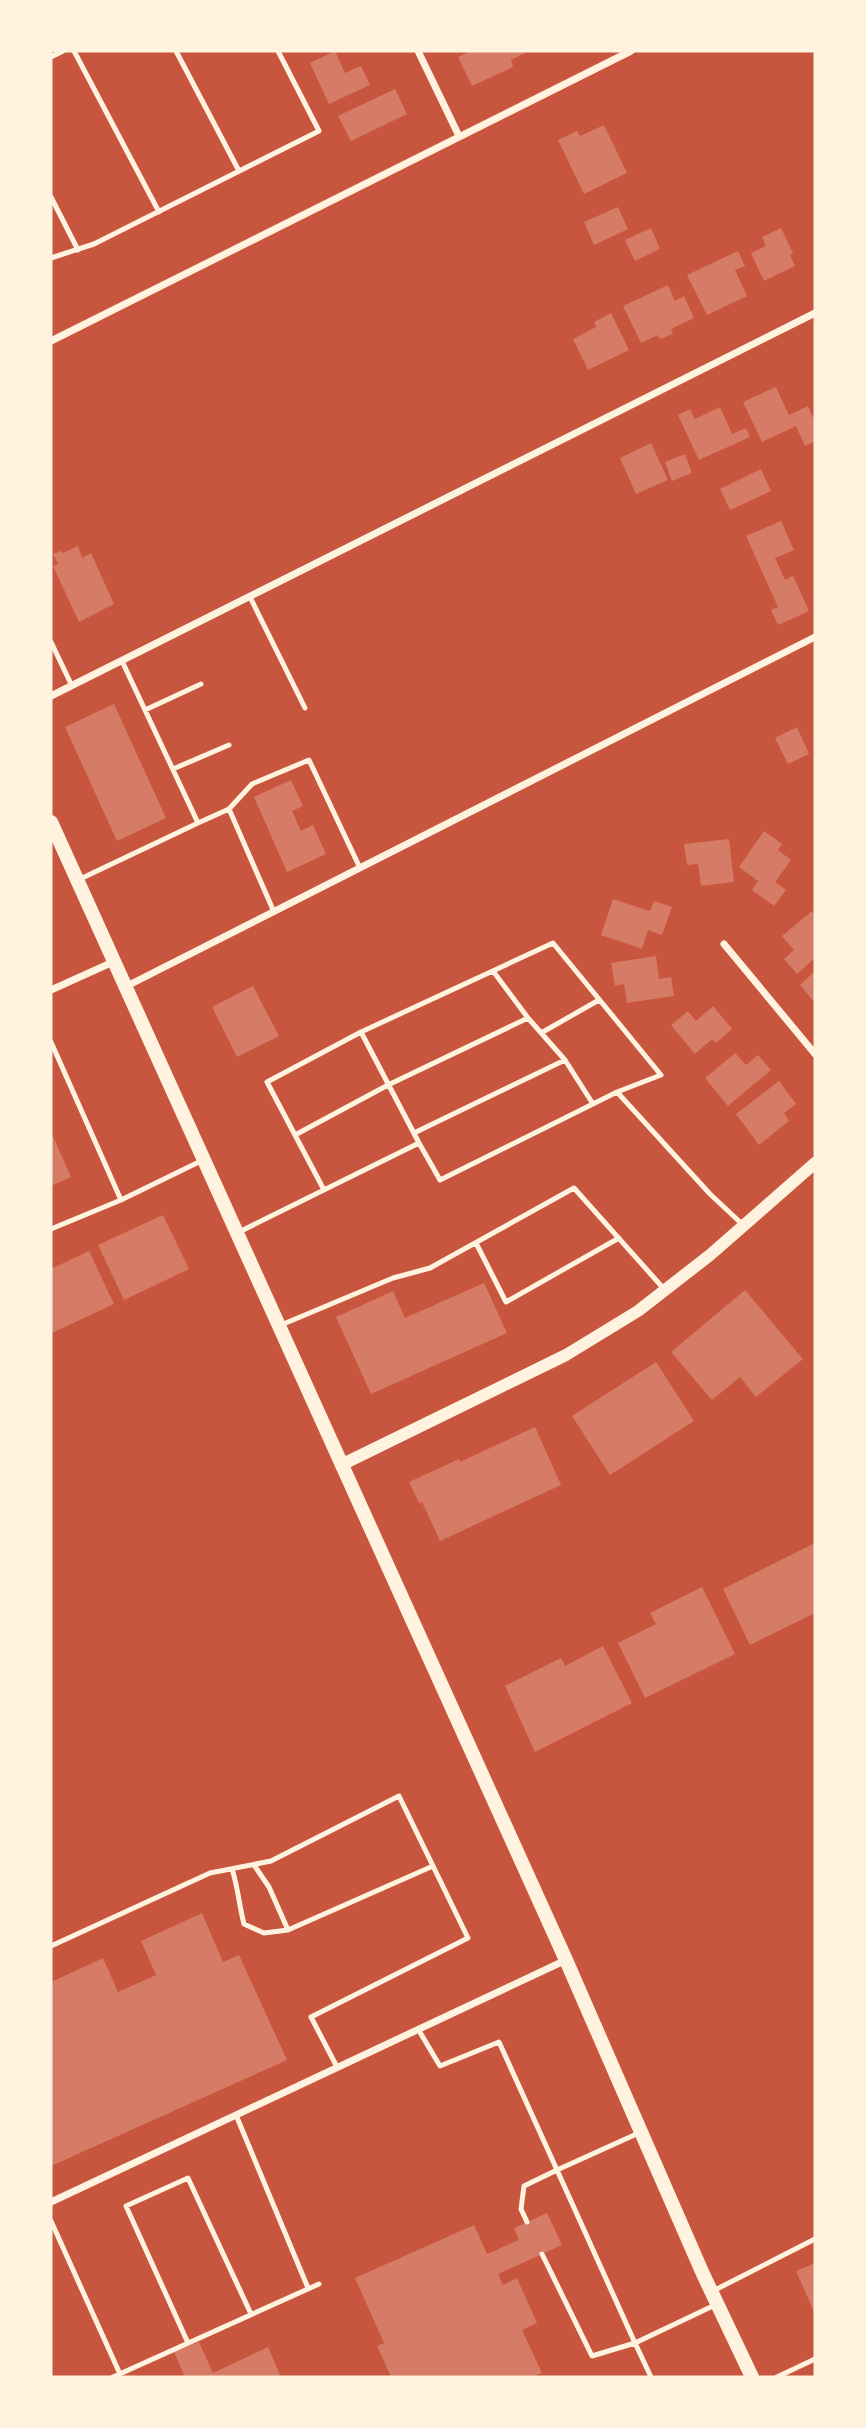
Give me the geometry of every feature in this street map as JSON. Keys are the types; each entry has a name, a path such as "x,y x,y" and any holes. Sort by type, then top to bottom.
{"main road":[{"path":"51,822 566,1960 714,2298 752,2377"}],"street":[{"path":"418,51 459,136"},
{"path":"51,341 631,51"},
{"path":"51,696 815,313"},
{"path":"124,988 815,637"},
{"path":"724,944 815,1054"},
{"path":"51,990 113,962"},
{"path":"341,1465 566,1355 638,1311 744,1226 815,1163"},
{"path":"51,2202 566,1960"}],"lane":[{"path":"51,57 63,51"},
{"path":"74,51 159,212"},
{"path":"176,51 239,171"},
{"path":"51,258 94,244 318,131 278,51"},
{"path":"51,197 78,250"},
{"path":"250,597 305,708"},
{"path":"51,642 72,686"},
{"path":"122,661 198,823"},
{"path":"145,710 201,684"},
{"path":"173,769 229,744"},
{"path":"77,881 229,808 252,784 309,760 360,868"},
{"path":"229,808 274,912"},
{"path":"324,1190 267,1082 361,1032 553,943 661,1075 617,1092 440,1180 361,1032"},
{"path":"493,971 528,1018 565,1060 593,1104"},
{"path":"541,1033 599,1000"},
{"path":"295,1135 388,1085 528,1018"},
{"path":"51,1042 121,1200"},
{"path":"414,1133 565,1060"},
{"path":"617,1092 710,1194 744,1226"},
{"path":"236,1233 419,1143"},
{"path":"51,1229 121,1200 203,1160"},
{"path":"278,1326 393,1278 430,1268 574,1188 665,1290"},
{"path":"476,1243 506,1302 619,1238"},
{"path":"51,1946 210,1874 271,1861 399,1796 468,1938 311,2017 337,2067"},
{"path":"254,1865 269,1887 288,1930"},
{"path":"232,1869 239,1890 244,1924 264,1933 288,1930 433,1866"},
{"path":"418,2029 440,2066 499,2042 651,2377"},
{"path":"236,2115 308,2288"},
{"path":"527,2222 521,2209 524,2186 641,2132"},
{"path":"188,2343 126,2206 188,2178 251,2315"},
{"path":"51,2221 120,2374"},
{"path":"542,2254 593,2356 635,2343 815,2239"},
{"path":"113,2377 319,2284"},
{"path":"776,2377 815,2359"}],"building":[{"path":"335,51 345,73 361,66 370,85 329,104 310,63"},
{"path":"471,51 525,53 511,60 513,67 472,86 458,57"},
{"path":"395,89 407,114 351,141 338,116"},
{"path":"604,125 627,173 584,194 558,140 577,131 580,136"},
{"path":"618,207 628,229 594,245 584,222"},
{"path":"651,228 660,249 635,261 625,240"},
{"path":"781,228 793,253 790,255 795,266 764,281 751,253 766,246 762,237"},
{"path":"738,251 745,266 735,270 747,296 707,315 687,275"},
{"path":"668,285 675,301 684,296 694,318 671,329 673,334 660,339 658,335 641,343 623,306"},
{"path":"611,313 629,350 588,370 573,339 596,327 594,322"},
{"path":"776,387 789,415 808,406 815,422 815,441 805,446 796,426 762,442 743,402"},
{"path":"720,407 732,434 746,428 750,437 699,460 678,415 690,409 695,419"},
{"path":"651,443 668,480 636,494 620,458"},
{"path":"685,454 692,473 672,481 665,462"},
{"path":"761,469 771,491 730,510 720,489"},
{"path":"781,521 794,550 775,558 785,580 793,576 809,611 778,625 771,610 778,607 746,536"},
{"path":"78,546 82,558 91,553 114,604 79,622 53,566 58,564 53,554"},
{"path":"114,704 166,818 117,841 65,727"},
{"path":"797,727 809,754 788,764 775,738"},
{"path":"291,780 303,806 292,811 301,831 313,825 326,854 287,872 254,797"},
{"path":"764,831 782,844 778,850 791,860 775,882 786,890 774,906 752,890 758,881 739,867"},
{"path":"729,839 734,882 701,886 698,864 687,865 684,844"},
{"path":"613,899 650,911 654,901 672,907 662,935 648,930 642,949 601,935"},
{"path":"812,911 815,916 815,958 797,974 784,959 794,950 782,936"},
{"path":"656,956 659,979 671,977 674,996 627,1003 624,984 615,986 611,963"},
{"path":"815,971 815,1003 800,985"},
{"path":"253,986 279,1036 237,1057 212,1007"},
{"path":"713,1006 732,1029 716,1043 712,1039 695,1054 671,1025 688,1011 696,1021"},
{"path":"735,1053 746,1065 758,1055 771,1070 728,1106 705,1078"},
{"path":"779,1081 796,1104 784,1113 789,1121 759,1145 736,1114"},
{"path":"51,1132 71,1177 51,1186"},
{"path":"163,1215 189,1269 124,1300 98,1245"},
{"path":"89,1251 114,1304 52,1333 51,1269"},
{"path":"484,1283 507,1333 371,1394 336,1317 393,1291 405,1318"},
{"path":"745,1290 803,1359 756,1397 740,1377 712,1400 671,1352"},
{"path":"656,1362 694,1421 610,1475 572,1416"},
{"path":"535,1427 561,1485 440,1541 422,1502 419,1503 409,1482"},
{"path":"815,1543 815,1613 750,1645 723,1589"},
{"path":"702,1587 735,1654 645,1698 618,1643 656,1624 650,1613"},
{"path":"603,1646 632,1703 535,1752 505,1686 561,1658 565,1666"},
{"path":"202,1913 223,1962 239,1955 287,2060 51,2166 51,1982 103,1958 118,1992 156,1975 141,1941"},
{"path":"547,2213 562,2245 498,2274 503,2285 517,2278 537,2323 522,2330 542,2373 532,2377 391,2377 377,2346 384,2343 355,2278 474,2225 487,2254 519,2240 514,2228"},
{"path":"815,2263 815,2314 796,2271"},
{"path":"199,2342 213,2373 268,2347 281,2377 185,2377 174,2352"}]}
